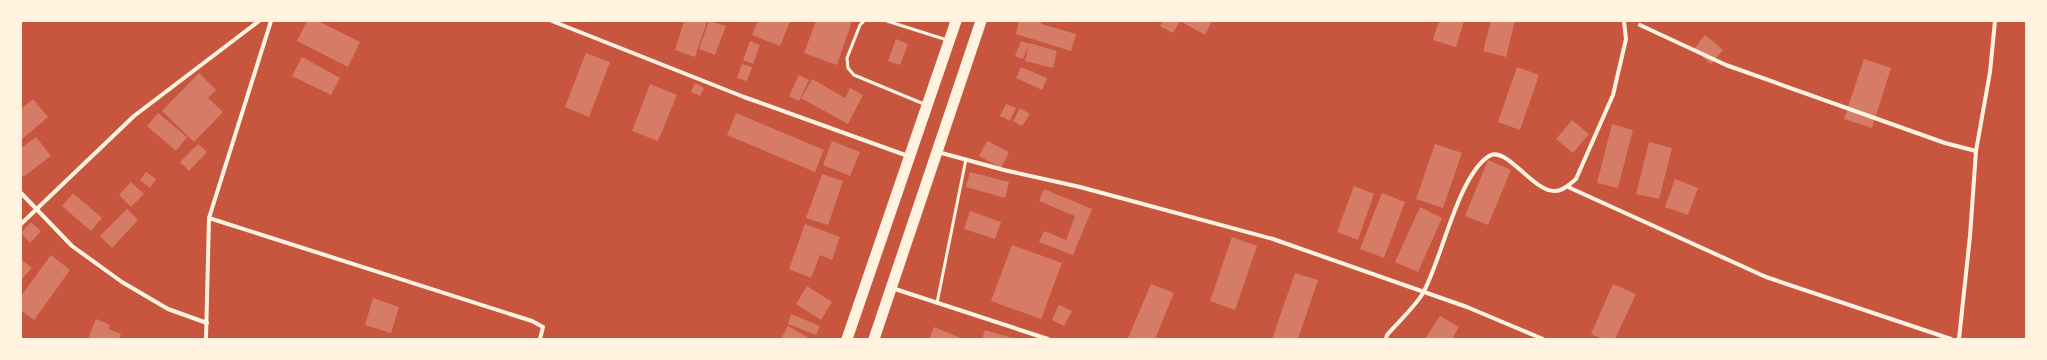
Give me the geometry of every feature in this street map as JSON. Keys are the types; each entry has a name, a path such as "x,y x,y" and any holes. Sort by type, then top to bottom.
{"highway":[{"path":"847,339 908,157 956,21"},
{"path":"874,339 981,21"}],"street":[{"path":"21,224 36,208 134,116 259,21"},
{"path":"206,339 209,218 271,21"},
{"path":"552,21 744,97 908,157"},
{"path":"1386,339 1387,335 1424,292 1460,200 1472,176 1490,155 1499,154 1507,158 1523,174 1544,188 1555,191 1568,186 1576,179 1613,94 1626,39 1624,21"},
{"path":"1959,339 1970,236 1976,151 1990,72 1995,21"},
{"path":"1640,25 1726,65 1937,140 1976,151"},
{"path":"937,151 1004,170 1080,187 1274,239 1467,307 1542,339"},
{"path":"1568,186 1766,277 1951,339"},
{"path":"21,192 72,246 122,282 168,309 206,323"},
{"path":"209,218 532,320 543,327 540,339"},
{"path":"891,287 1048,339"}],"lane":[{"path":"864,21 860,25 847,58 848,68 854,75 926,105"},
{"path":"887,21 949,41"},
{"path":"937,303 966,159"}],"building":[{"path":"307,21 318,21 360,42 348,67 297,41"},
{"path":"684,21 707,21 695,57 675,50"},
{"path":"709,21 726,26 715,55 699,49"},
{"path":"758,21 790,21 780,46 752,35"},
{"path":"816,21 852,21 837,65 804,53"},
{"path":"1019,21 1042,21 1041,24 1076,34 1071,51 1016,34"},
{"path":"1163,21 1180,21 1173,33 1160,26"},
{"path":"1180,21 1212,21 1205,35"},
{"path":"1439,21 1464,21 1456,47 1433,40"},
{"path":"1491,21 1515,21 1506,57 1483,51"},
{"path":"1705,35 1723,50 1711,64 1694,49"},
{"path":"896,39 908,44 900,65 888,61"},
{"path":"750,41 760,45 753,64 743,60"},
{"path":"1021,41 1029,44 1023,59 1015,56"},
{"path":"1029,43 1057,51 1053,68 1025,61"},
{"path":"586,53 610,62 589,117 565,107"},
{"path":"302,57 340,78 331,95 292,76"},
{"path":"1864,59 1891,68 1872,128 1844,119"},
{"path":"742,64 752,67 747,81 737,78"},
{"path":"1021,67 1047,78 1042,90 1016,78"},
{"path":"1517,67 1539,75 1520,130 1498,122"},
{"path":"199,73 216,90 208,98 223,112 194,142 162,111"},
{"path":"799,75 809,80 799,101 789,96"},
{"path":"812,79 845,98 850,88 863,95 848,124 801,98"},
{"path":"695,83 704,88 700,96 691,92"},
{"path":"650,84 677,95 658,141 632,131"},
{"path":"33,99 48,117 21,140 21,109"},
{"path":"1006,104 1016,108 1010,121 1000,116"},
{"path":"1020,108 1030,114 1022,126 1013,121"},
{"path":"158,113 187,137 176,151 147,126"},
{"path":"736,113 824,150 815,172 727,135"},
{"path":"1572,120 1589,134 1573,153 1556,139"},
{"path":"1612,124 1633,130 1618,188 1597,183"},
{"path":"36,137 51,156 23,177 21,174 21,148"},
{"path":"832,141 860,152 850,176 823,165"},
{"path":"987,141 1009,152 1001,168 979,156"},
{"path":"1649,142 1672,148 1659,199 1636,194"},
{"path":"198,144 207,152 189,171 180,162"},
{"path":"1435,144 1462,153 1443,208 1416,199"},
{"path":"1488,160 1511,170 1488,225 1465,216"},
{"path":"146,172 156,179 150,188 140,180"},
{"path":"970,172 1009,182 1005,198 966,187"},
{"path":"822,174 843,181 828,225 806,218"},
{"path":"1675,179 1698,188 1688,215 1665,207"},
{"path":"131,182 144,194 131,207 119,195"},
{"path":"1354,186 1374,194 1358,240 1337,232"},
{"path":"1044,189 1092,209 1073,255 1039,242 1044,231 1066,240 1075,216 1039,201"},
{"path":"73,193 102,218 91,231 62,206"},
{"path":"1382,193 1405,202 1384,258 1360,249"},
{"path":"1420,207 1442,218 1418,272 1395,262"},
{"path":"127,209 138,220 112,248 100,236"},
{"path":"970,211 1001,222 995,239 964,229"},
{"path":"31,222 41,231 30,243 21,233"},
{"path":"805,224 840,237 832,260 820,255 811,278 789,269"},
{"path":"1232,237 1257,246 1235,310 1210,301"},
{"path":"1012,245 1062,263 1041,319 991,301"},
{"path":"51,255 70,270 34,320 21,310 21,296"},
{"path":"21,259 32,268 21,280"},
{"path":"1295,273 1318,280 1298,339 1272,339"},
{"path":"1151,284 1174,293 1155,339 1130,339 1128,338"},
{"path":"1613,284 1636,294 1615,339 1602,339 1591,334"},
{"path":"807,286 832,302 821,320 796,304"},
{"path":"373,298 399,307 391,333 365,325"},
{"path":"1059,305 1072,311 1064,326 1052,320"},
{"path":"791,314 820,326 816,335 788,324"},
{"path":"1440,316 1459,327 1452,339 1425,339"},
{"path":"96,319 110,325 109,329 121,334 119,339 88,339"},
{"path":"788,326 811,339 781,339"},
{"path":"934,327 963,339 929,339"},
{"path":"985,330 1016,339 982,339"}]}
